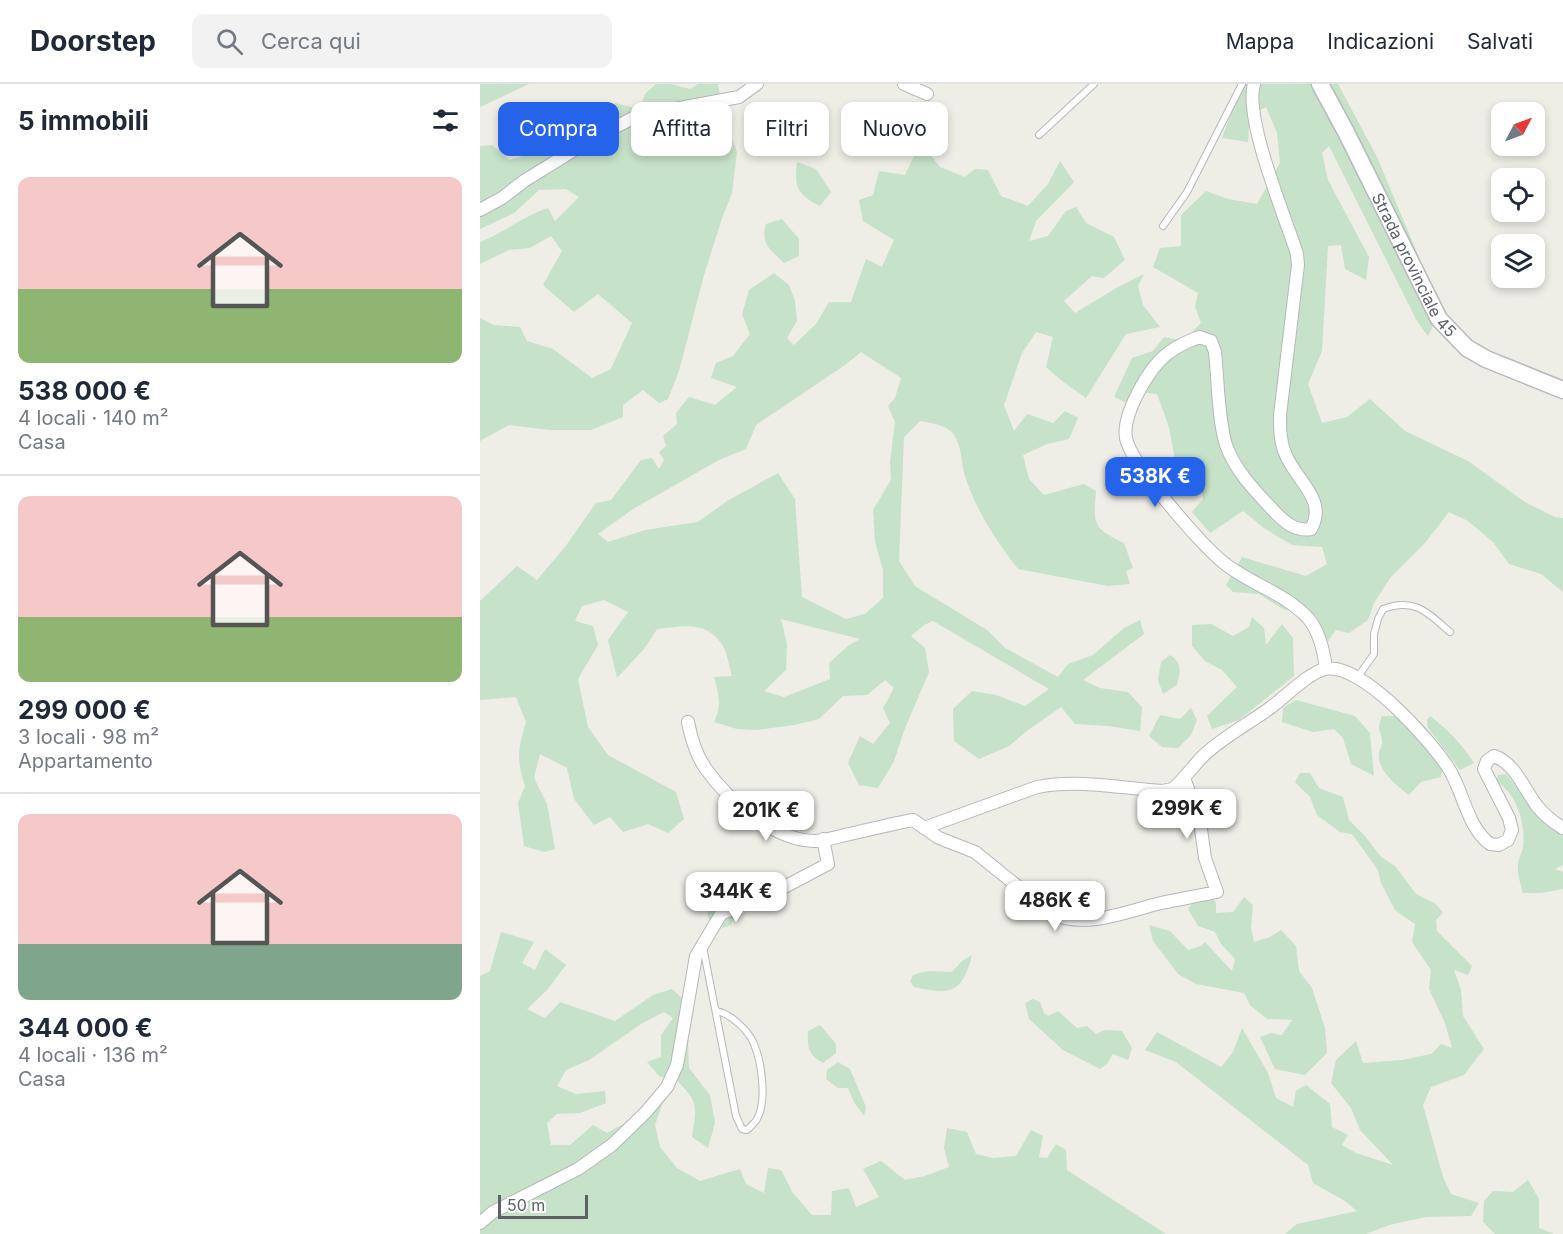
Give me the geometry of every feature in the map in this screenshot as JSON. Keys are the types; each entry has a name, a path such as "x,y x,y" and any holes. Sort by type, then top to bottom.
{"main road":[{"name":"Strada provinciale 45","path":"1320,84 1439,319 1467,348 1486,359 1563,390"}],"street":[{"path":"480,210 591,139 637,116 739,97 757,84"},
{"path":"904,84 927,94"},
{"path":"1254,84 1252,105 1256,131 1299,265 1280,415 1281,437 1284,452 1291,466 1314,500 1318,512 1316,521 1311,529 1301,531 1288,523 1245,480 1226,445 1215,352 1211,341 1199,337 1164,355 1144,382 1130,407 1126,422 1126,438 1137,463 1201,542 1226,564 1295,604 1310,620 1324,651 1326,669"},
{"path":"924,828 1044,786 1072,783 1162,791 1172,789 1220,742 1268,710 1312,676 1326,669 1340,670 1357,678 1389,700 1431,743 1450,770 1476,830 1490,844 1499,845 1508,840 1512,830 1509,818 1484,768 1487,761 1494,756 1510,766 1538,807 1551,821 1563,828"},
{"path":"688,722 696,750 705,768 728,795 776,831 814,841 913,820 939,838 975,852 1052,914 1063,919 1077,921 1217,892 1205,858 1200,822 1184,778"},
{"path":"480,1223 493,1212 578,1169 612,1144 646,1112 667,1087 677,1065 696,956 721,914 773,893 828,864 823,839"}],"lane":[{"path":"1039,135 1094,84"},
{"path":"1162,226 1187,192 1242,84"},
{"path":"1357,678 1374,654 1374,634 1383,609 1407,604 1420,607 1450,632"},
{"path":"703,945 736,1116 742,1129 747,1130 758,1118 763,1090 754,1044 738,1024 722,1012 716,1011"}],"green space":[{"path":"480,84 529,84 480,107"},
{"path":"656,84 671,84 690,89 698,84 718,84 721,102 642,102 645,94"},
{"path":"1242,84 1338,84 1377,157 1441,310 1428,336 1417,321 1329,146 1322,153 1328,180 1369,257 1366,280 1345,269 1341,245 1328,246 1322,351 1308,384 1322,423 1347,417 1370,399 1405,431 1468,461 1525,502 1555,517 1563,518 1563,592 1541,574 1509,564 1493,542 1468,521 1449,512 1425,543 1390,578 1374,603 1368,620 1349,633 1336,630 1328,641 1316,616 1283,609 1259,594 1233,592 1226,585 1242,557 1306,576 1327,564 1322,547 1292,545 1264,528 1243,511 1210,533 1192,512 1203,499 1198,469 1175,460 1169,427 1157,394 1133,391 1127,403 1114,397 1132,358 1153,351 1164,337 1183,341 1201,323 1195,306 1198,293 1153,267 1160,248 1181,246 1181,215 1206,191 1228,199 1257,204 1280,163 1277,133 1266,107 1250,116 1248,142 1222,138"},
{"path":"619,104 631,107 631,156 732,156 732,139 737,152 732,193 704,275 679,371 668,399 659,403 643,390 623,405 623,417 591,430 550,430 509,425 480,441 480,318 494,325 520,327 527,341 553,349 592,378 611,369 632,323 598,294 574,312 543,285 562,251 551,236 530,248 509,250 480,264 480,242 548,208 555,221 579,197 566,189 539,190 514,213 480,229 480,146 492,145 498,150 498,156 505,156 510,160 523,156 619,156"},
{"path":"914,156 931,156 940,167 965,177 975,169 988,170 1001,196 1028,206 1048,184 1060,161 1074,182 1036,221 1029,241 1048,236 1066,211 1076,207 1086,223 1114,237 1125,260 1104,278 1092,276 1064,301 1075,313 1144,274 1138,286 1143,305 1160,327 1126,334 1086,398 1046,367 1053,337 1036,332 1022,353 1004,405 1014,431 1027,414 1053,423 1065,411 1078,418 1069,439 1047,444 1023,455 1029,479 1044,495 1084,484 1096,491 1095,518 1097,524 1106,533 1124,543 1133,568 1126,571 1130,584 1108,586 1018,569 994,536 975,501 965,476 957,439 944,427 920,421 904,437 899,561 915,586 987,630 1005,648 1058,677 1068,664 1093,655 1124,628 1140,620 1144,634 1083,680 1100,688 1128,692 1142,707 1140,731 1075,724 1061,707 1009,746 979,759 954,741 953,709 972,691 996,695 1025,706 1049,689 933,621 911,636 925,648 929,672 905,728 894,761 878,788 859,785 848,763 860,736 873,744 890,723 883,708 894,688 885,680 867,695 843,696 819,719 757,730 737,729 714,722 719,700 714,677 732,676 724,648 718,639 711,633 695,627 657,629 644,649 617,678 608,640 628,612 604,600 582,606 575,621 593,626 598,645 578,679 588,727 608,755 676,792 684,819 668,833 648,824 623,832 610,817 594,825 574,799 567,768 540,754 534,778 547,804 555,849 544,852 524,846 518,803 525,786 519,754 526,722 516,697 480,700 480,601 517,566 537,580 565,547 596,503 611,500 641,460 652,458 659,469 664,460 659,452 666,446 663,436 677,424 676,413 689,397 715,405 737,387 711,378 716,363 733,356 750,334 742,314 749,290 774,273 789,285 795,301 797,321 787,338 794,345 816,324 829,302 851,302 866,259 882,267 894,240 863,221 859,200 873,195 879,171 905,175","holes":["861,352 901,378 895,398 888,406 895,422 890,462 891,480 873,510 875,542 883,570 883,598 865,614 846,619 802,597 795,499 778,473 727,501 698,522 645,530 608,542 598,534 633,509 719,460 746,449 756,425","781,619 860,639 848,646 829,663 830,679 784,697 764,691 786,670 787,644"]},
{"path":"797,162 816,169 831,192 820,206 806,198 799,189 796,178"},
{"path":"782,219 799,239 799,256 784,263 771,250 764,237 766,224"},
{"path":"1252,617 1264,628 1266,645 1282,624 1293,638 1294,676 1239,720 1212,729 1207,716 1237,687 1222,670 1205,661 1192,646 1192,625 1211,624 1233,636 1249,627"},
{"path":"1170,655 1179,665 1179,676 1177,685 1163,694 1158,680 1161,662"},
{"path":"1296,700 1355,716 1370,733 1374,776 1351,764 1343,738 1334,729 1313,732 1282,722 1283,708"},
{"path":"1191,708 1197,720 1191,735 1178,748 1162,747 1149,736 1160,715 1180,719"},
{"path":"1382,716 1396,716 1443,767 1441,777 1421,782 1409,795 1393,782 1384,771 1379,759 1382,740 1379,725"},
{"path":"1430,716 1454,738 1474,763 1460,770 1428,728 1427,720"},
{"path":"1300,773 1310,773 1319,788 1343,797 1349,820 1381,857 1395,866 1416,894 1436,904 1443,913 1436,920 1437,931 1472,966 1468,975 1454,970 1461,990 1463,1016 1484,1049 1464,1075 1431,1087 1423,1105 1443,1177 1451,1194 1479,1203 1471,1216 1426,1217 1389,1225 1366,1234 1285,1234 1297,1224 1357,1211 1345,1201 1313,1183 1308,1165 1176,1062 1145,1050 1157,1032 1221,1067 1233,1052 1242,1028 1268,1073 1276,1098 1293,1107 1296,1091 1306,1085 1330,1104 1332,1127 1348,1135 1342,1145 1356,1153 1393,1165 1360,1130 1351,1108 1331,1083 1336,1060 1356,1041 1363,1063 1402,1060 1431,1054 1441,1044 1452,1048 1445,1023 1429,989 1431,970 1412,942 1415,924 1395,910 1381,883 1378,870 1352,834 1340,832 1317,815 1310,797 1295,782"},
{"path":"1506,774 1538,815 1563,835 1563,865 1555,869 1563,872 1563,889 1523,893 1518,868 1524,838 1521,819 1510,793 1496,782 1498,775"},
{"path":"1205,886 1216,903 1216,913 1233,912 1244,897 1253,905 1251,928 1254,942 1270,937 1281,930 1296,946 1299,971 1312,988 1325,1028 1327,1053 1305,1075 1275,1069 1260,1037 1271,1033 1282,1035 1292,1020 1267,1019 1250,1005 1244,993 1196,984 1178,974 1153,941 1149,925 1170,931 1188,950 1201,946 1205,942 1232,971 1235,959 1221,944 1215,932 1198,926 1188,909"},
{"path":"727,890 732,899 734,916 731,925 723,928 708,918 707,907 712,895"},
{"path":"501,932 534,942 522,963 535,970 545,949 566,965 547,990 527,1009 545,1018 560,1002 615,1021 653,995 672,989 694,1009 688,1041 689,1068 710,1095 715,1123 708,1148 692,1137 695,1110 688,1092 673,1077 660,1077 647,1062 661,1057 661,1035 673,1018 664,1012 641,1024 589,1060 566,1070 557,1086 576,1094 605,1091 606,1103 580,1113 557,1114 547,1123 551,1145 570,1145 593,1125 607,1133 625,1123 652,1099 664,1099 655,1125 660,1147 677,1168 700,1181 740,1169 746,1184 764,1193 768,1168 781,1170 793,1193 812,1215 831,1215 832,1191 849,1188 856,1207 879,1197 863,1169 881,1161 905,1180 925,1176 949,1167 944,1148 947,1128 967,1132 976,1154 993,1158 1016,1156 1031,1130 1043,1136 1039,1157 1047,1158 1056,1144 1066,1150 1067,1170 1166,1234 480,1234 480,976 490,971"},
{"path":"972,955 964,978 953,989 927,990 914,987 910,981 913,975 928,971 952,972 962,961"},
{"path":"1033,999 1040,1002 1044,1013 1048,1016 1058,1011 1077,1028 1087,1026 1096,1034 1105,1030 1122,1031 1132,1048 1128,1060 1113,1054 1107,1064 1100,1069 1063,1050 1029,1019 1025,1003"},
{"path":"820,1025 836,1044 836,1053 823,1063 811,1054 808,1042 808,1031"},
{"path":"838,1062 850,1069 866,1107 864,1116 848,1088 838,1088 826,1079 827,1070"},
{"path":"1528,1180 1539,1199 1539,1228 1554,1234 1495,1234 1483,1222 1484,1201 1493,1191 1513,1192"}]}
